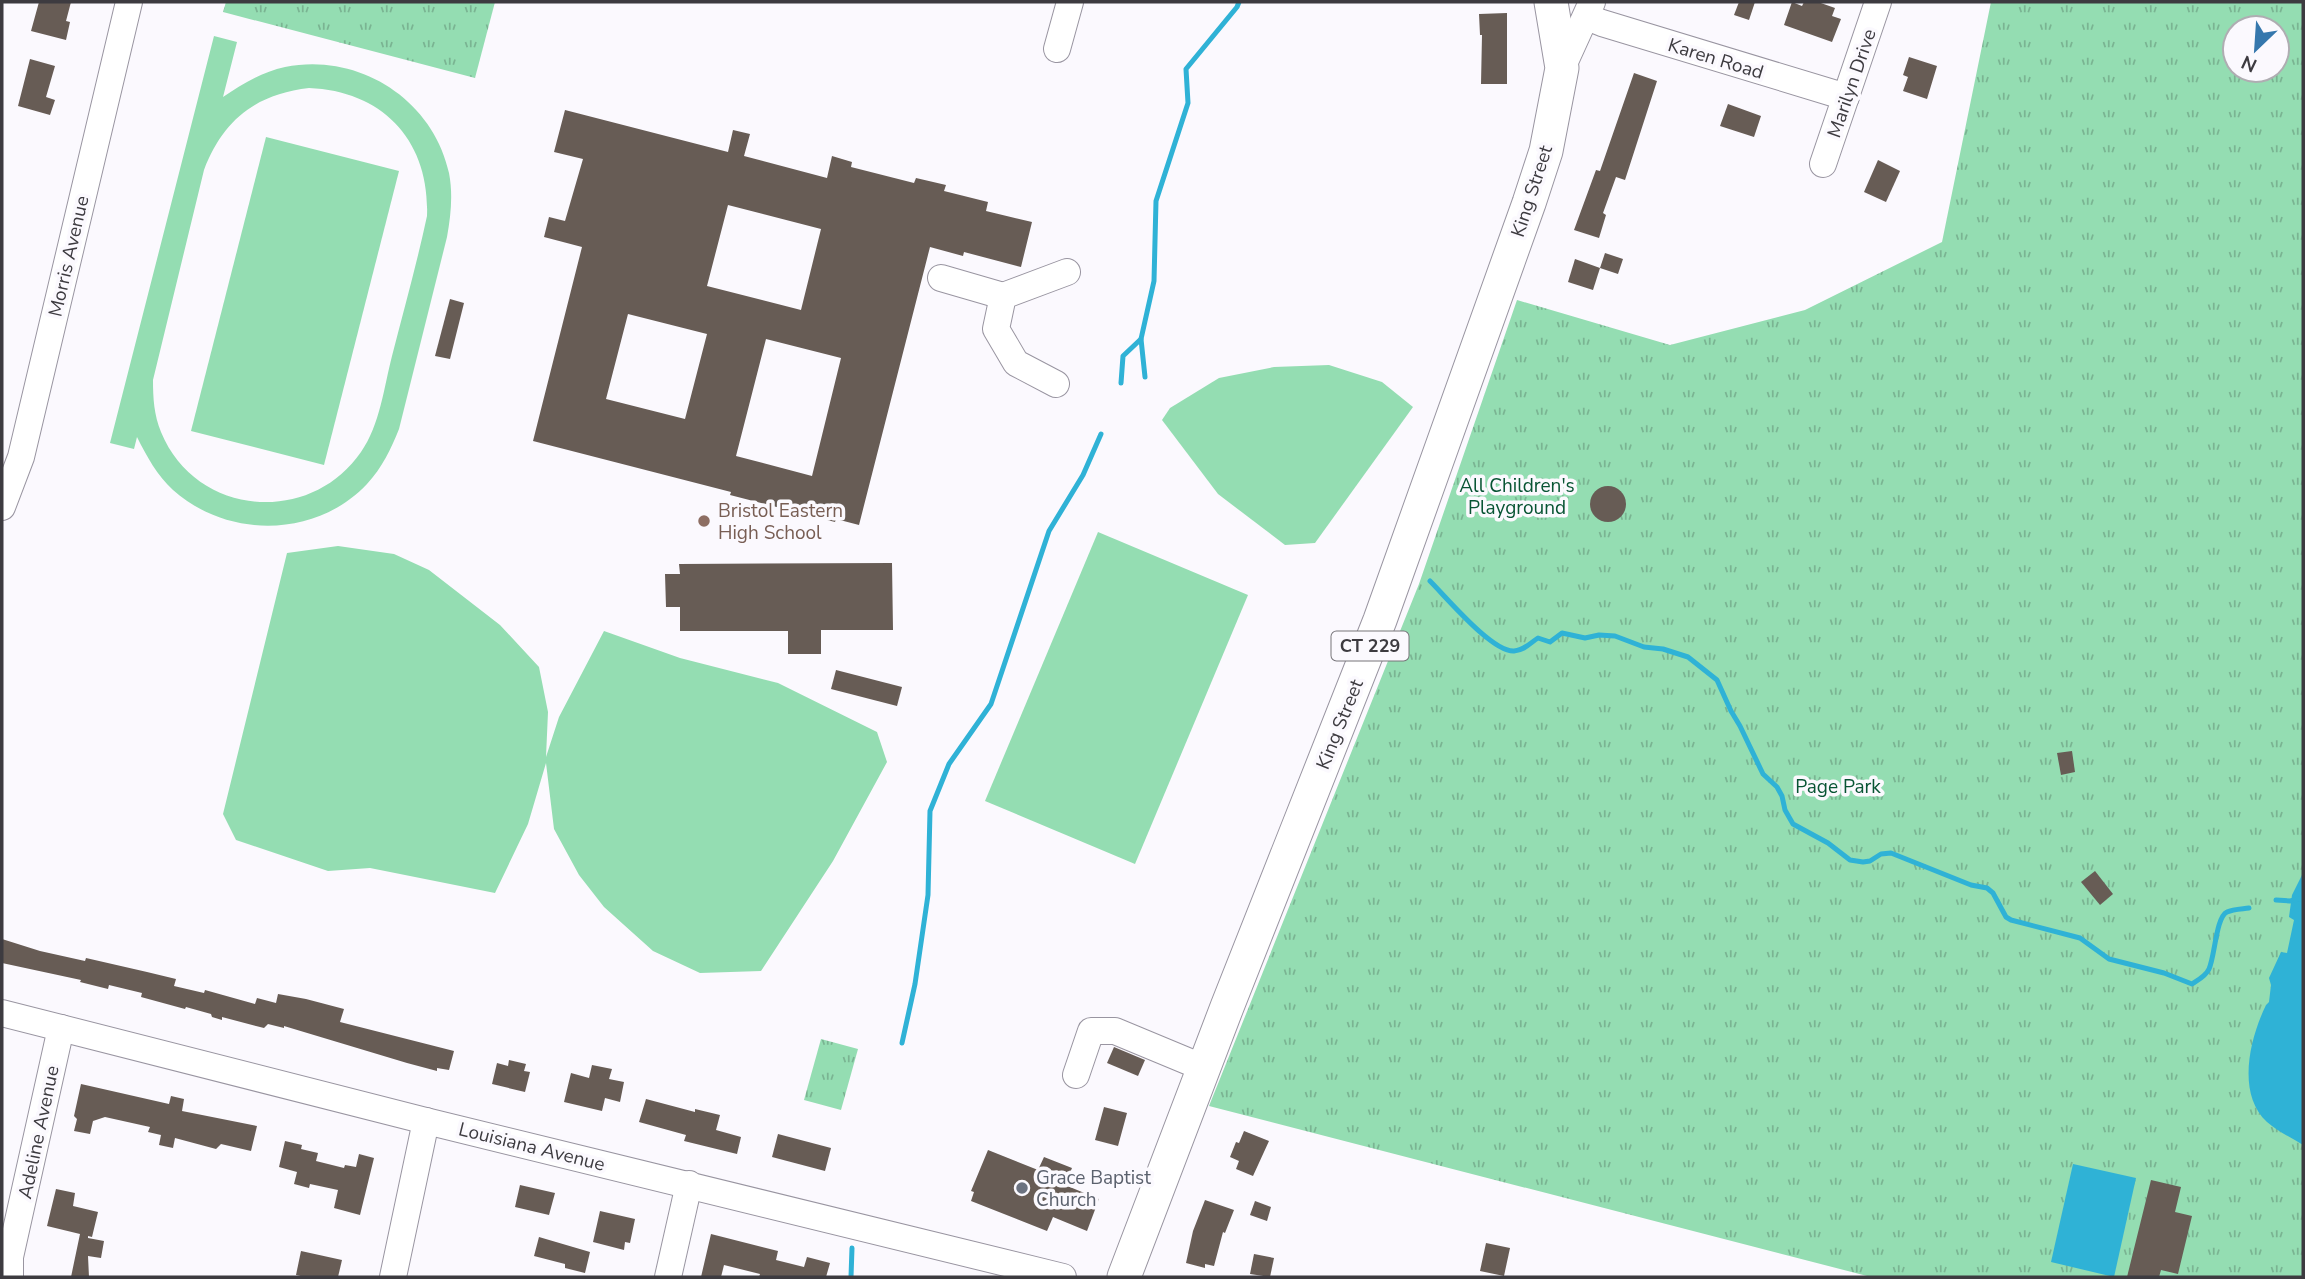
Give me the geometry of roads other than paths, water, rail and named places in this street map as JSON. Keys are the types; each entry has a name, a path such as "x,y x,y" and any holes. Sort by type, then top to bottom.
{"main road":[{"name":"King Street","path":"1124,1277 1380,620 1546,151 1562,68 1551,2"}],"street":[{"name":"Morris Avenue","path":"2,507 22,457 129,2"},
{"path":"1057,49 1070,2"},
{"name":"Marilyn Drive","path":"1823,164 1878,2"},
{"path":"1562,68 1589,9"},
{"name":"Karen Road","path":"1589,9 1846,97"},
{"path":"941,278 1003,296 1067,272"},
{"path":"1003,296 996,330 1016,363 1056,384"},
{"name":"Louisiana Avenue","path":"2,1013 426,1121 1063,1277"},
{"name":"Adeline Avenue","path":"10,1277 10,1257 61,1028"},
{"path":"1076,1075 1091,1031 1115,1031 1204,1068"},
{"path":"393,1277 426,1121"},
{"path":"668,1277 689,1184"}],"water":[{"path":"2303,873 2303,1145 2267,1122 2257,1110 2249,1081 2249,1065 2255,1033 2269,1002 2269,978 2281,952 2287,953 2294,920 2289,917 2292,895"},
{"path":"2073,1164 2136,1178 2114,1277 2051,1262"}],"waterway":[{"path":"1121,383 1123,356 1141,339 1154,281 1156,201 1188,103 1186,69 1239,2"},
{"path":"1141,339 1145,377"},
{"path":"902,1043 915,984 928,895 930,811 949,764 991,704 1049,531 1083,475 1101,434"},
{"path":"1430,581 1482,634 1505,649 1521,649 1538,638 1550,642 1562,633 1585,638 1615,636 1644,647 1663,649 1688,657 1717,680 1763,774 1782,796 1785,810 1793,824 1828,843 1850,860 1870,861 1881,854 1891,853 1971,885 1987,888 1993,893 2006,917 2011,920 2080,938 2109,959 2164,973 2192,984 2209,969 2223,915 2232,910 2249,908"},
{"path":"2276,900 2303,898"},
{"path":"851,1277 852,1248"}],"place":[{"name":"Bristol Eastern High School","path":"704,521"},
{"name":"Grace Baptist Church","path":"1022,1188"}],"park label":[{"name":"All Children's Playground","path":"1517,496"},
{"name":"Page Park","path":"1838,786"}]}
